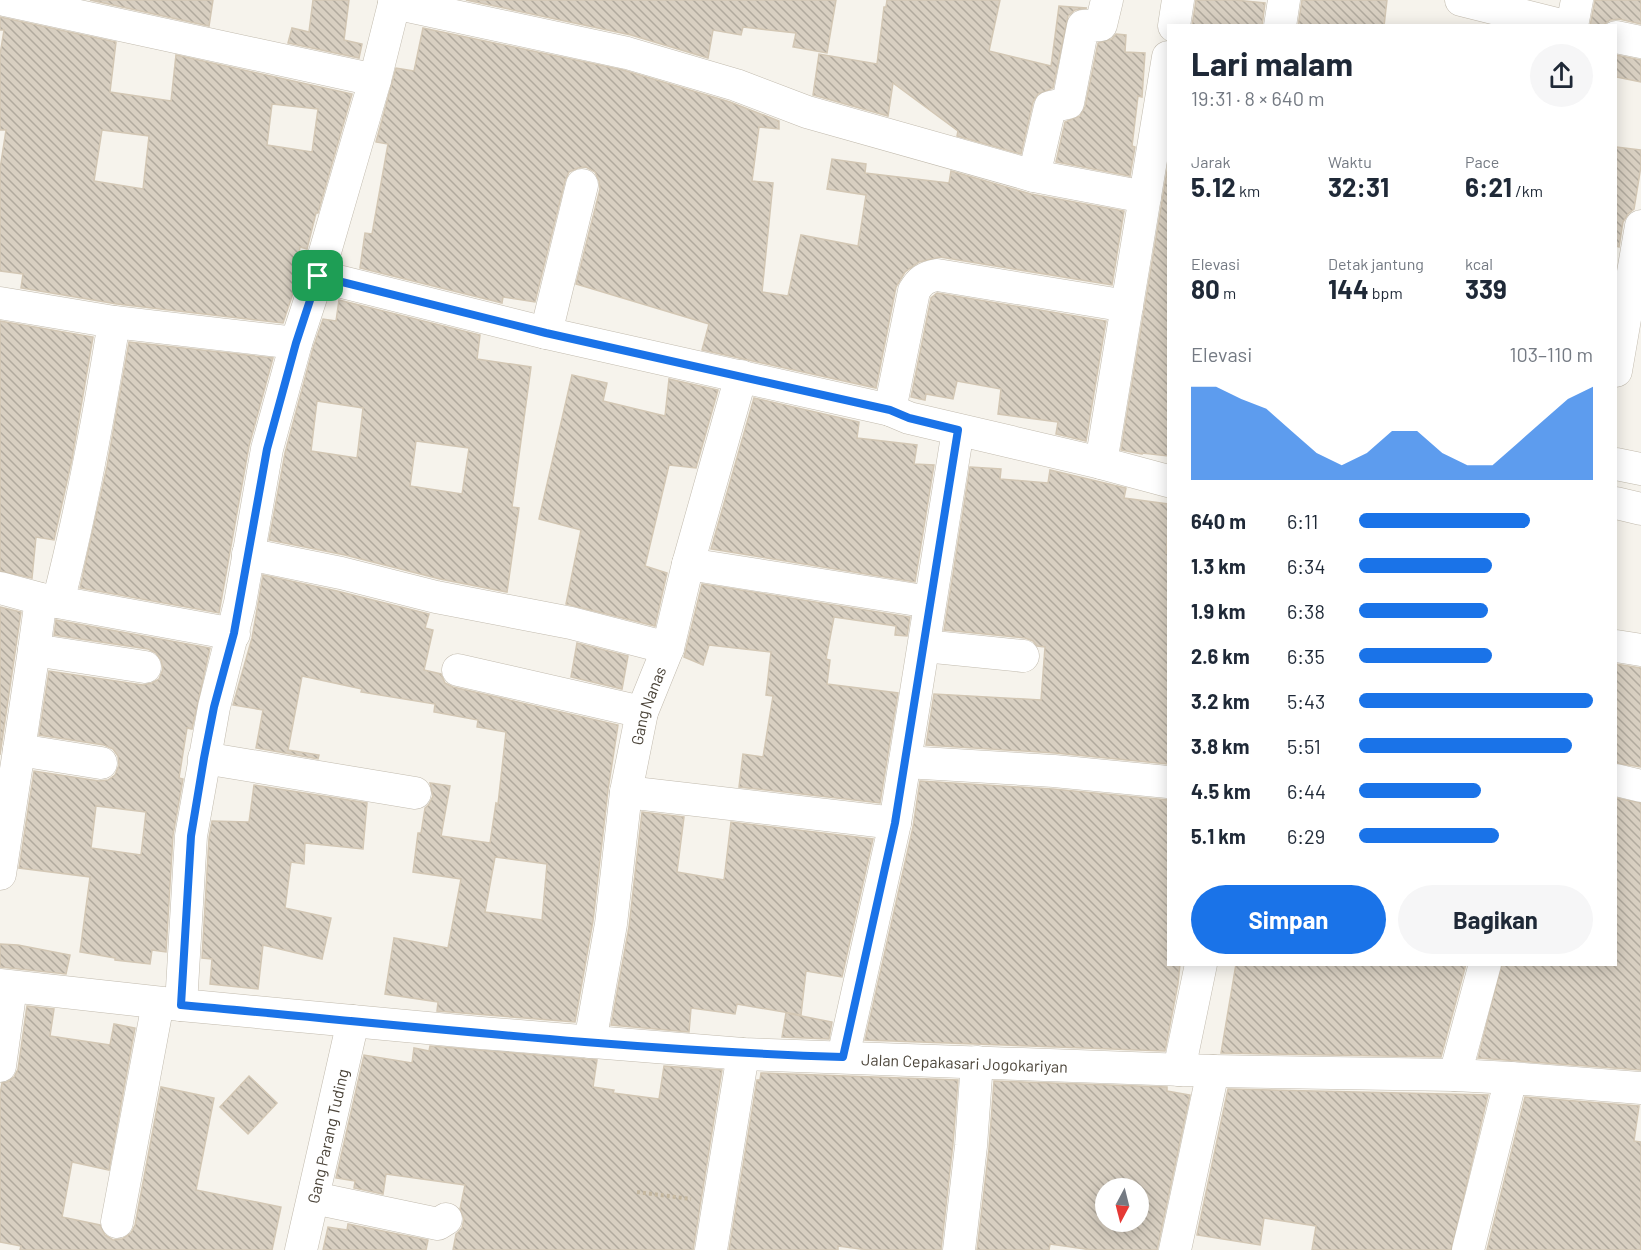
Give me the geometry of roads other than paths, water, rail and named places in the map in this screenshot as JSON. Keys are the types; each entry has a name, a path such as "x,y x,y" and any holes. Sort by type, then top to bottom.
{"street":[{"path":"5,0 375,80"},
{"path":"1034,176 1050,107 1068,103 1083,26 1101,25 1107,0"},
{"path":"1174,24 1178,0"},
{"path":"1280,24 1284,0"},
{"path":"1458,24 1462,0 1557,24"},
{"path":"1572,24 1577,0"},
{"path":"117,1222 170,1004 191,836 204,758 214,707 234,633 267,449 296,343 375,80 394,1 650,60 736,85 807,112 1034,176 1145,197"},
{"path":"1617,37 1641,42"},
{"path":"1101,463 1167,63"},
{"path":"546,333 582,185"},
{"path":"1617,364 1640,237"},
{"path":"318,276 546,333 890,410 909,418 1167,481"},
{"path":"890,410 914,291 927,277 936,276 1127,306"},
{"path":"0,303 114,322 296,343"},
{"path":"0,874 34,650 80,517 114,322"},
{"name":"Gang Nanas","path":"590,1042 611,924 626,792 642,712 668,648 688,564 741,376"},
{"path":"843,1057 895,823 958,430"},
{"path":"1617,464 1641,469"},
{"path":"1617,504 1641,509"},
{"path":"248,554 341,573 436,597 571,623 668,648"},
{"path":"688,564 930,602"},
{"path":"0,588 50,600 234,633"},
{"path":"924,646 1023,656"},
{"path":"1617,646 1641,650"},
{"path":"34,650 145,667"},
{"path":"458,670 642,712"},
{"path":"19,750 102,762"},
{"path":"204,758 415,793"},
{"path":"905,762 1054,771 1167,782"},
{"path":"1617,780 1641,786"},
{"path":"626,792 895,823"},
{"path":"1179,1070 1202,966"},
{"path":"1455,1075 1484,966"},
{"path":"0,1066 6,986"},
{"name":"Jalan Cepakasari Jogokariyan","path":"6,986 353,1021 743,1054 1212,1071 1511,1077 1641,1088"},
{"name":"Gang Parang Tuding","path":"301,1250 353,1021"},
{"path":"711,1250 743,1054"},
{"path":"959,1250 971,1146 977,1062"},
{"path":"1181,1249 1212,1071"},
{"path":"1468,1250 1511,1077"},
{"path":"314,1198 438,1224 446,1219"}]}
